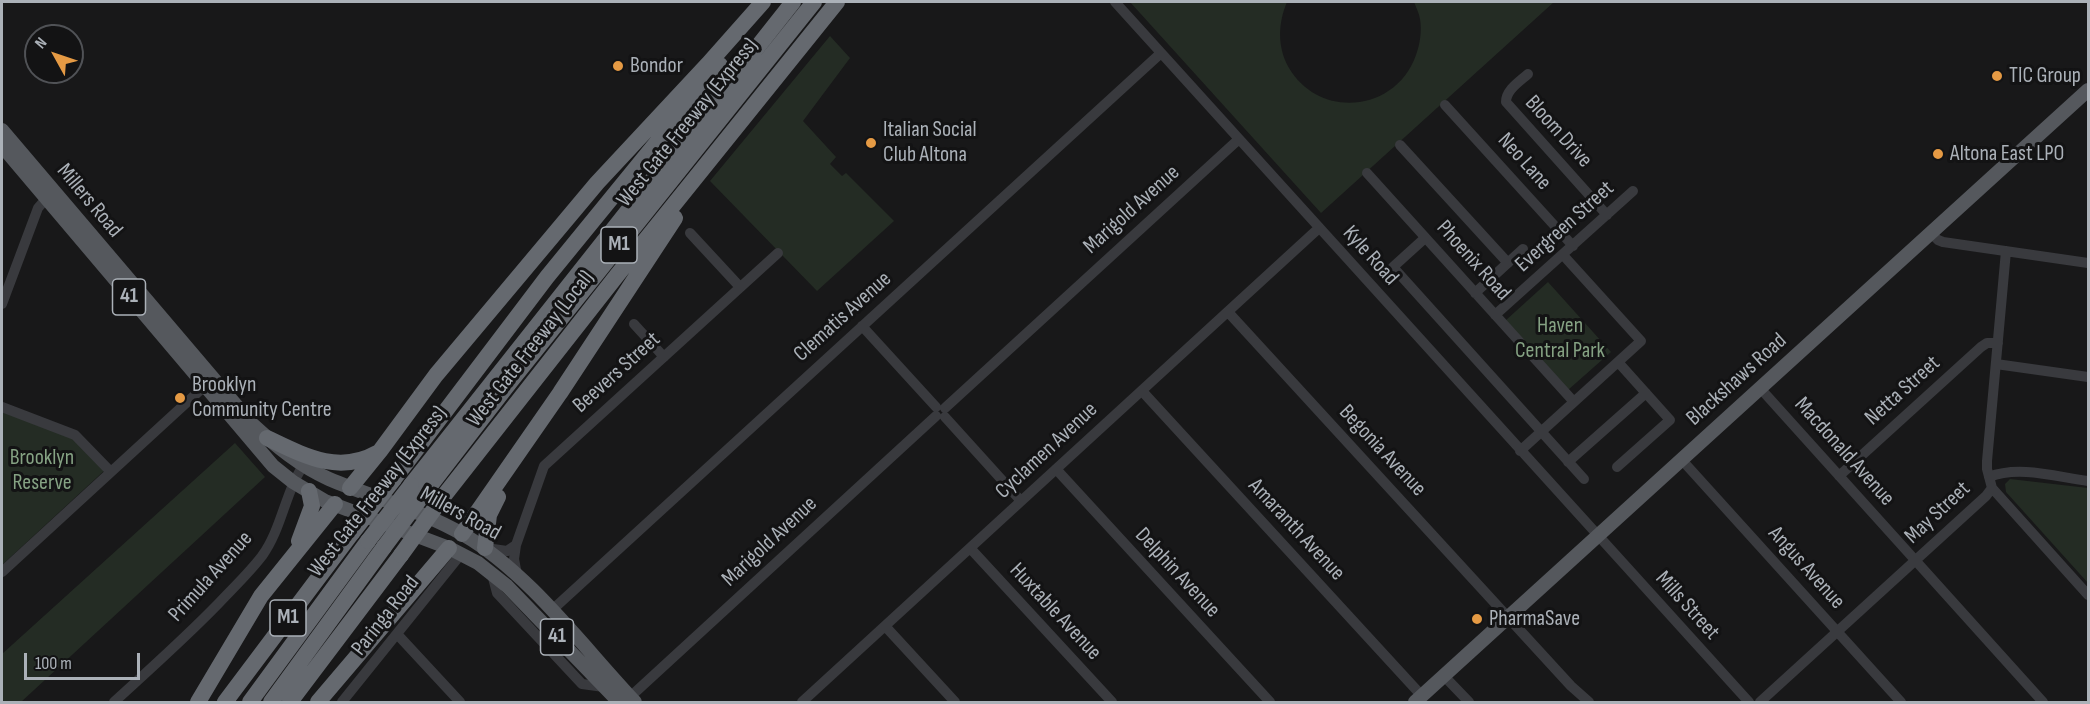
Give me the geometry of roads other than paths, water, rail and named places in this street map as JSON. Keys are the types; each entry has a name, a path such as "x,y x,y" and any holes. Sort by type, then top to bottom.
{"highway":[{"path":"350,488 436,375 597,183 763,2"},
{"name":"West Gate Freeway (Local)","path":"225,702 547,277 714,73 769,2"},
{"name":"West Gate Freeway (Express)","path":"271,702 376,544 793,2"},
{"name":"West Gate Freeway (Express)","path":"418,488 510,382 814,2"},
{"name":"West Gate Freeway (Local)","path":"290,702 443,497 618,274 837,2"},
{"path":"462,534 560,393 726,139"},
{"path":"485,548 489,515 502,488 560,393"},
{"path":"267,438 306,461 341,464 367,459 380,451"},
{"path":"295,553 312,506 309,491"},
{"path":"198,702 261,596 335,504"},
{"name":"West Gate Freeway (Express)","path":"250,702 320,605 376,544"},
{"path":"318,702 455,551"}],"main road":[{"name":"Blackshaws Road","path":"1419,699 2088,90"},
{"name":"Millers Road","path":"2,130 49,194 208,383 262,454 293,482 309,491 335,504 455,551 492,574 604,687 627,701"},
{"name":"Millers Road","path":"2,146 49,194"},
{"name":"Millers Road","path":"208,383 267,438"},
{"name":"Millers Road","path":"306,461 350,488 408,508 462,534 485,548 517,575 552,611 627,701"},
{"path":"335,504 350,488"},
{"path":"455,551 462,534"}],"street":[{"name":"Kyle Road","path":"1115,2 1597,536"},
{"name":"Clematis Avenue","path":"552,611 1161,52"},
{"name":"Bloom Drive","path":"1528,74 1506,95 1506,102 1607,215"},
{"name":"Neo Lane","path":"1445,105 1573,246"},
{"name":"Marigold Avenue","path":"627,701 1239,139"},
{"path":"1400,146 1508,263"},
{"name":"Phoenix Road","path":"1367,173 1574,402"},
{"name":"Evergreen Street","path":"1495,315 1633,191"},
{"path":"2,304 38,208 49,194"},
{"name":"Cyclamen Avenue","path":"802,702 1319,228"},
{"path":"690,233 740,287"},
{"path":"1931,233 1943,242 2088,262"},
{"path":"1425,238 1392,267 1584,479"},
{"path":"1475,293 1523,249"},
{"name":"May Street","path":"1760,702 1916,561 1992,488 1987,461 2006,251"},
{"name":"Beevers Street","path":"517,575 514,559 516,545 544,466 778,253"},
{"path":"1520,451 1641,341 1563,255"},
{"name":"Begonia Avenue","path":"1228,312 1508,618 1571,686 1589,702"},
{"path":"634,324 664,357"},
{"path":"862,326 1021,501"},
{"name":"Netta Street","path":"1839,476 1981,347 1998,343"},
{"path":"1617,467 1670,420 1618,362"},
{"path":"1996,364 2088,377"},
{"path":"2,572 208,383"},
{"name":"Macdonald Avenue","path":"1760,388 2043,702"},
{"name":"Amaranth Avenue","path":"1142,391 1419,699"},
{"path":"1568,462 1646,393"},
{"path":"2,407 75,435 111,472"},
{"name":"Angus Avenue","path":"1681,459 1901,702"},
{"name":"Primula Avenue","path":"114,702 187,636 263,554 273,535 293,482 306,461"},
{"name":"Delphin Avenue","path":"1056,469 1270,702"},
{"path":"1989,477 2001,472 2014,471 2088,481"},
{"path":"1992,488 2088,595"},
{"name":"Mills Street","path":"1597,536 1749,702"},
{"path":"485,548 507,550 516,545"},
{"name":"Huxtable Avenue","path":"970,548 1112,702"},
{"name":"Paringa Road","path":"342,702 424,599 455,551"},
{"path":"885,626 955,702"},
{"path":"397,634 460,702"},
{"path":"1444,676 1469,702"}],"place":[{"name":"Bondor","path":"618,66"},
{"name":"TIC Group","path":"1997,76"},
{"name":"Italian Social Club Altona","path":"871,143"},
{"name":"Altona East LPO","path":"1938,154"},
{"name":"Brooklyn Community Centre","path":"180,398"},
{"name":"PharmaSave","path":"1477,619"}],"park label":[{"name":"Haven Central Park","path":"1560,338"},
{"name":"Brooklyn Reserve","path":"42,470"}]}
